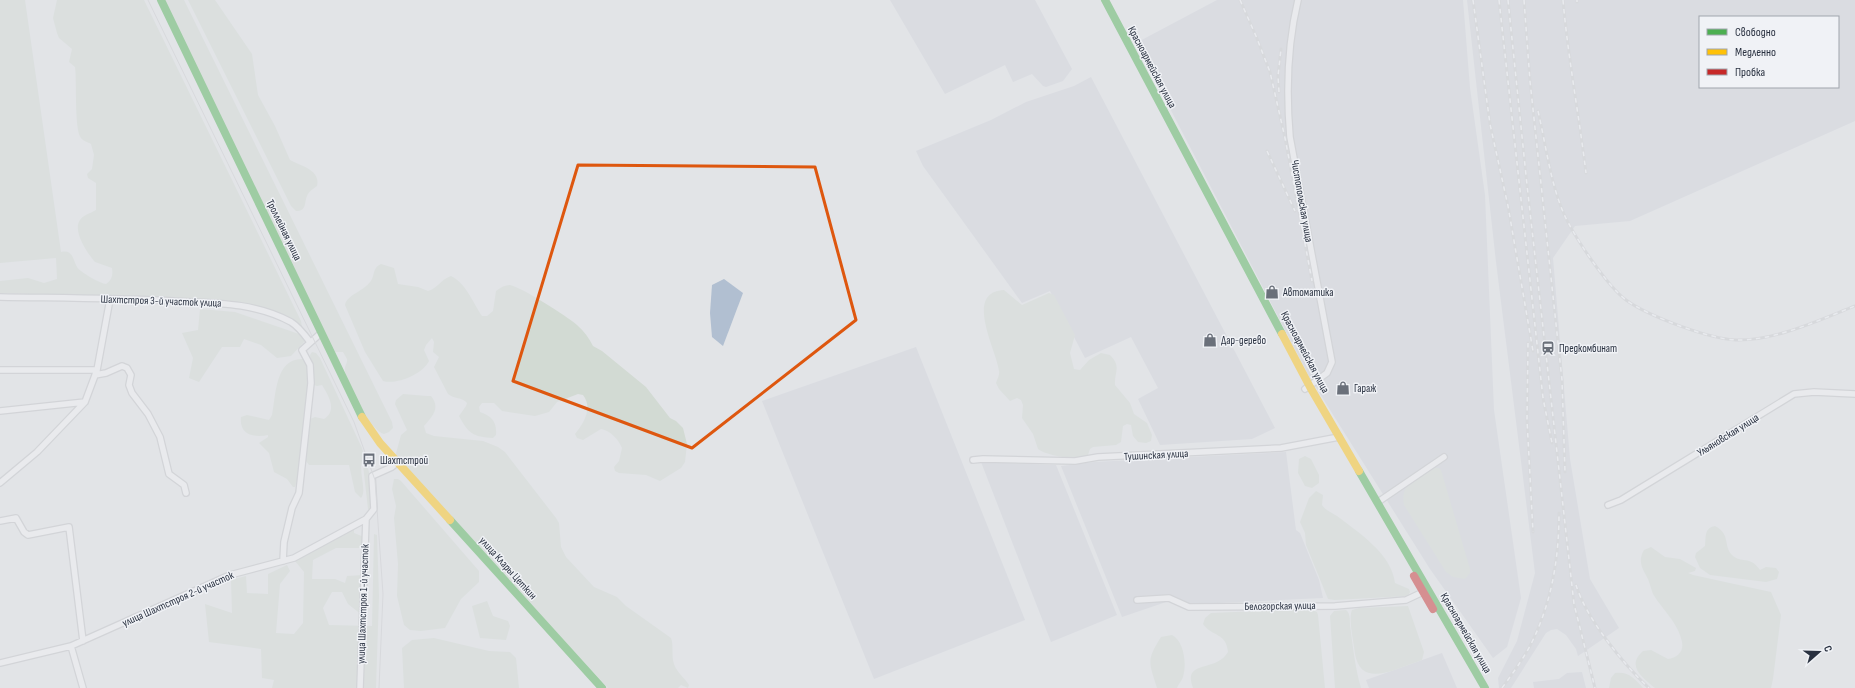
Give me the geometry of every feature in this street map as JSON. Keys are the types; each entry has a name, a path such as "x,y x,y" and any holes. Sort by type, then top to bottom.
{"main road":[{"name":"Троллейная улица","path":"161,0 366,425 398,462"},
{"name":"Красноармейская улица","path":"1098,0 1308,388 1478,688"},
{"name":"Красноармейская улица","path":"1105,0 1308,388"},
{"name":"Красноармейская улица","path":"1336,437 1378,502 1485,688"},
{"name":"улица Клары Цеткин","path":"398,462 602,688"}],"street":[{"name":"Чистопольская улица","path":"1298,0 1293,20 1286,76 1287,106 1290,137 1332,362 1327,373 1308,388"},
{"name":"Шахтстроя 3-й участок улица","path":"0,297 110,299 233,304 268,313 289,321 300,330 310,342"},
{"path":"0,483 37,452 86,402 96,372 110,299"},
{"path":"283,561 284,542 292,508 299,493 311,383 310,365 302,350 321,333"},
{"path":"0,370 106,372 122,366 127,368 130,375 129,385 132,393 148,414 160,437 169,474 184,485 186,493"},
{"name":"Ульяновская улица","path":"1608,505 1621,500 1794,394 1814,392 1855,394"},
{"path":"0,411 86,402"},
{"name":"Тушинская улица","path":"973,460 1082,461 1098,457 1281,448 1336,437"},
{"path":"1378,502 1444,457"},
{"path":"366,519 374,509 372,476 392,467 398,462"},
{"path":"0,521 16,518 24,532 28,535 69,527 83,641"},
{"name":"улица Шахтстроя 2-й участок","path":"0,663 71,646 230,575 294,558 366,519"},
{"name":"улица Шахтстроя 1-й участок","path":"360,688 366,519"},
{"name":"Белогорская улица","path":"1137,600 1169,598 1189,607 1335,606 1406,600 1423,592"},
{"path":"71,646 83,688"}],"highlighted area":[{"path":"578,165 815,167 856,320 692,448 513,381"}],"shaded area":[{"path":"0,0 25,0 61,252 68,252 73,258 77,267 86,275 95,280 106,284 111,279 112,268 95,262 79,236 78,225 81,218 96,210 96,183 88,178 87,174 92,169 94,155 91,144 82,139 77,125 76,73 75,67 69,62 72,49 59,38 53,18 57,0 144,0 301,321 302,327 300,328 292,320 273,311 231,301 0,293 0,281 28,278 44,283 57,279 56,258 0,263"},
{"path":"162,0 184,0 392,422 393,428 389,432 384,434 373,425 354,396 346,377 345,368 347,359 343,352 335,352"},
{"path":"188,0 215,0 252,54 258,95 275,126 290,160 309,169 316,176 317,186 308,194 302,210 296,211 291,206"},
{"path":"890,0 1035,0 1072,69 1063,81 1046,87 1043,86 1032,74 1013,82 1005,65 945,94"},
{"path":"1217,0 1463,0 1470,88 1485,195 1494,410 1521,598 1507,647 1493,658 1430,569 1310,378 1136,43"},
{"path":"1467,0 1855,0 1855,121 1630,221 1575,226 1553,258 1570,459 1590,579 1619,628 1578,656 1576,649 1566,635 1557,629 1551,630 1546,633 1511,688 1499,688 1498,678 1517,641 1535,573 1496,262"},
{"path":"1091,77 1275,428 1252,439 1160,445 1138,399 1158,388 1131,337 1085,358 1050,291 1022,303 923,166 916,151 991,120 1026,102 1074,86"},
{"path":"381,264 394,268 398,284 418,287 428,291 451,276 465,288 482,316 487,316 493,311 496,291 503,286 508,285 524,291 554,309 580,327 593,346 602,351 646,387 670,418 676,421 683,428 687,444 685,462 681,468 660,481 646,475 619,473 615,471 614,467 619,461 622,448 614,436 601,429 583,440 577,438 575,434 584,420 587,410 586,400 583,395 578,394 557,402 549,412 535,416 502,411 494,403 482,403 479,407 480,412 488,415 493,420 496,426 496,435 493,438 476,435 468,430 459,416 467,403 448,394 434,367 439,357 433,352 434,342 432,338 424,350 429,361 426,366 416,374 402,380 389,382 383,381 365,352 345,305 349,298 366,287 372,279 375,269"},
{"path":"1004,290 1022,305 1049,293 1054,295 1075,335 1070,353 1074,369 1080,370 1089,360 1101,353 1110,355 1114,359 1117,366 1115,385 1130,403 1134,414 1147,423 1152,435 1151,441 1146,443 1138,442 1133,436 1131,425 1127,424 1123,426 1121,442 1116,445 1093,447 1090,449 1088,455 1083,457 1070,458 1055,456 1042,452 1038,449 1033,434 1022,418 1023,405 1021,400 1017,398 1010,401 999,389 996,383 999,376 999,371 985,324 984,311 986,301 992,293"},
{"path":"200,309 235,312 302,335 305,341 291,356 277,358 261,345 244,339 240,347 222,347 199,382 189,378 193,358 182,333 198,330"},
{"path":"916,347 1025,620 874,679 762,401"},
{"path":"312,352 316,353 320,358 362,448 364,456 361,466 363,494 361,498 355,492 349,465 309,465 306,461 310,419 315,417 324,419 328,415 331,407 329,398 322,385 314,385 310,355"},
{"path":"304,359 308,366 308,387 298,478 295,487 293,487 287,479 274,472 269,453 259,443 268,437 268,435 257,436 248,434 242,427 241,417 247,415 269,420 272,415 276,388 282,371 287,364 294,360"},
{"path":"403,394 431,396 434,400 434,412 424,426 426,433 434,436 483,441 498,447 505,452 559,523 561,547 566,557 594,587 617,597 626,606 671,638 674,664 689,685 688,688 681,685 678,688 608,688 395,457 401,435 407,430 395,404 396,400"},
{"path":"1286,452 1296,530 1300,533 1319,580 1323,598 1196,604 1169,601 1122,617 1061,466 1094,462"},
{"path":"1305,456 1311,459 1319,475 1319,483 1312,488 1305,486 1298,473 1299,459"},
{"path":"981,462 1056,465 1117,615 1051,642"},
{"path":"365,463 369,472 371,486 371,506 369,510 363,465"},
{"path":"1433,468 1439,468 1441,470 1470,569 1470,573 1465,579 1453,577 1446,572 1404,505 1404,492 1407,487 1421,474"},
{"path":"394,479 401,481 479,571 479,582 461,599 445,628 421,631 410,630 404,625 397,596 398,564 394,518 396,506 392,489"},
{"path":"1316,491 1323,495 1322,505 1325,509 1354,529 1381,553 1393,572 1395,583 1409,589 1410,592 1408,596 1335,600 1328,599 1306,545 1305,533 1300,522 1309,498"},
{"path":"1715,526 1720,529 1725,536 1729,551 1735,558 1749,561 1756,565 1760,570 1766,567 1776,568 1779,572 1777,579 1766,582 1710,575 1700,568 1695,557 1696,553 1705,546 1707,531 1711,527"},
{"path":"354,528 354,533 364,537 363,548 336,548 313,560 312,579 335,579 345,583 347,576 363,575 362,615 348,604 342,592 332,592 323,608 329,625 372,626 374,534 377,535 379,596 376,688 272,688 274,680 262,678 261,649 209,642 205,604 232,613 231,580 246,576 247,593 268,594 268,574 287,565 290,571 280,584 276,633 294,634 303,623 304,572 295,561"},
{"path":"1651,547 1665,557 1680,559 1696,568 1695,571 1688,573 1693,575 1771,592 1781,615 1771,688 1655,688 1645,680 1636,666 1638,656 1643,651 1651,650 1668,659 1677,656 1682,649 1680,635 1670,617 1653,594 1643,569 1641,562 1642,554 1644,550"},
{"path":"487,601 493,616 508,621 510,626 506,640 480,638 472,606"},
{"path":"1408,606 1424,652 1422,660 1380,674 1364,671 1358,664 1355,654 1351,625 1352,610 1359,608"},
{"path":"1309,609 1317,612 1318,615 1325,688 1193,688 1191,679 1192,673 1196,669 1223,658 1228,652 1225,641 1210,631 1203,624 1205,618 1211,613"},
{"path":"1346,610 1350,616 1354,657 1361,688 1335,688 1330,616 1334,611"},
{"path":"1172,635 1179,642 1184,653 1185,666 1183,677 1177,688 1157,688 1150,662 1151,657 1161,637"},
{"path":"434,638 489,651 510,652 516,658 519,688 404,688 402,648 412,640"},
{"path":"1442,653 1457,688 1369,688 1366,680"},
{"path":"1582,672 1586,688 1534,688 1533,682 1559,679 1567,673"},
{"path":"1615,673 1628,674 1643,688 1609,688 1611,678"}],"water":[{"path":"724,279 743,293 723,346 712,337 710,313 712,285"}],"tram line":[{"path":"148,0 354,422 375,480 383,594 379,688"}],"railway":[{"path":"1240,0 1270,72 1285,138 1312,281"},
{"path":"1473,0 1490,124 1508,206 1533,351"},
{"path":"1499,0 1543,398 1552,443"},
{"path":"1508,0 1527,185 1574,604 1595,688"},
{"path":"1524,0 1530,81 1562,380 1565,472"},
{"path":"1563,0 1586,173"},
{"path":"1279,92 1278,76 1281,49"},
{"path":"1538,111 1555,189 1568,223 1600,272 1626,300 1649,313 1679,326 1711,336 1736,340 1766,337 1797,329 1855,306"},
{"path":"1267,151 1295,211"},
{"path":"1528,343 1527,420 1533,532"},
{"path":"1502,688 1529,648 1545,611 1556,563 1559,513"},
{"path":"1576,585 1588,612 1606,640 1649,688"}],"traffic: fast":[{"path":"161,0 362,417"},
{"path":"1105,0 1282,334"},
{"path":"1359,471 1485,688"},
{"path":"450,520 602,688"}],"traffic: slow":[{"path":"1282,334 1310,387 1359,471"},
{"path":"362,417 380,443 450,520"}],"traffic: jam":[{"path":"1414,576 1433,609"}],"place":[{"name":"Автоматика","path":"1272,292"},
{"name":"Дар-дерево","path":"1210,340"},
{"name":"Предкомбинат","path":"1548,348"},
{"name":"Гараж","path":"1343,388"},
{"name":"Шахтстрой","path":"369,460"}]}
